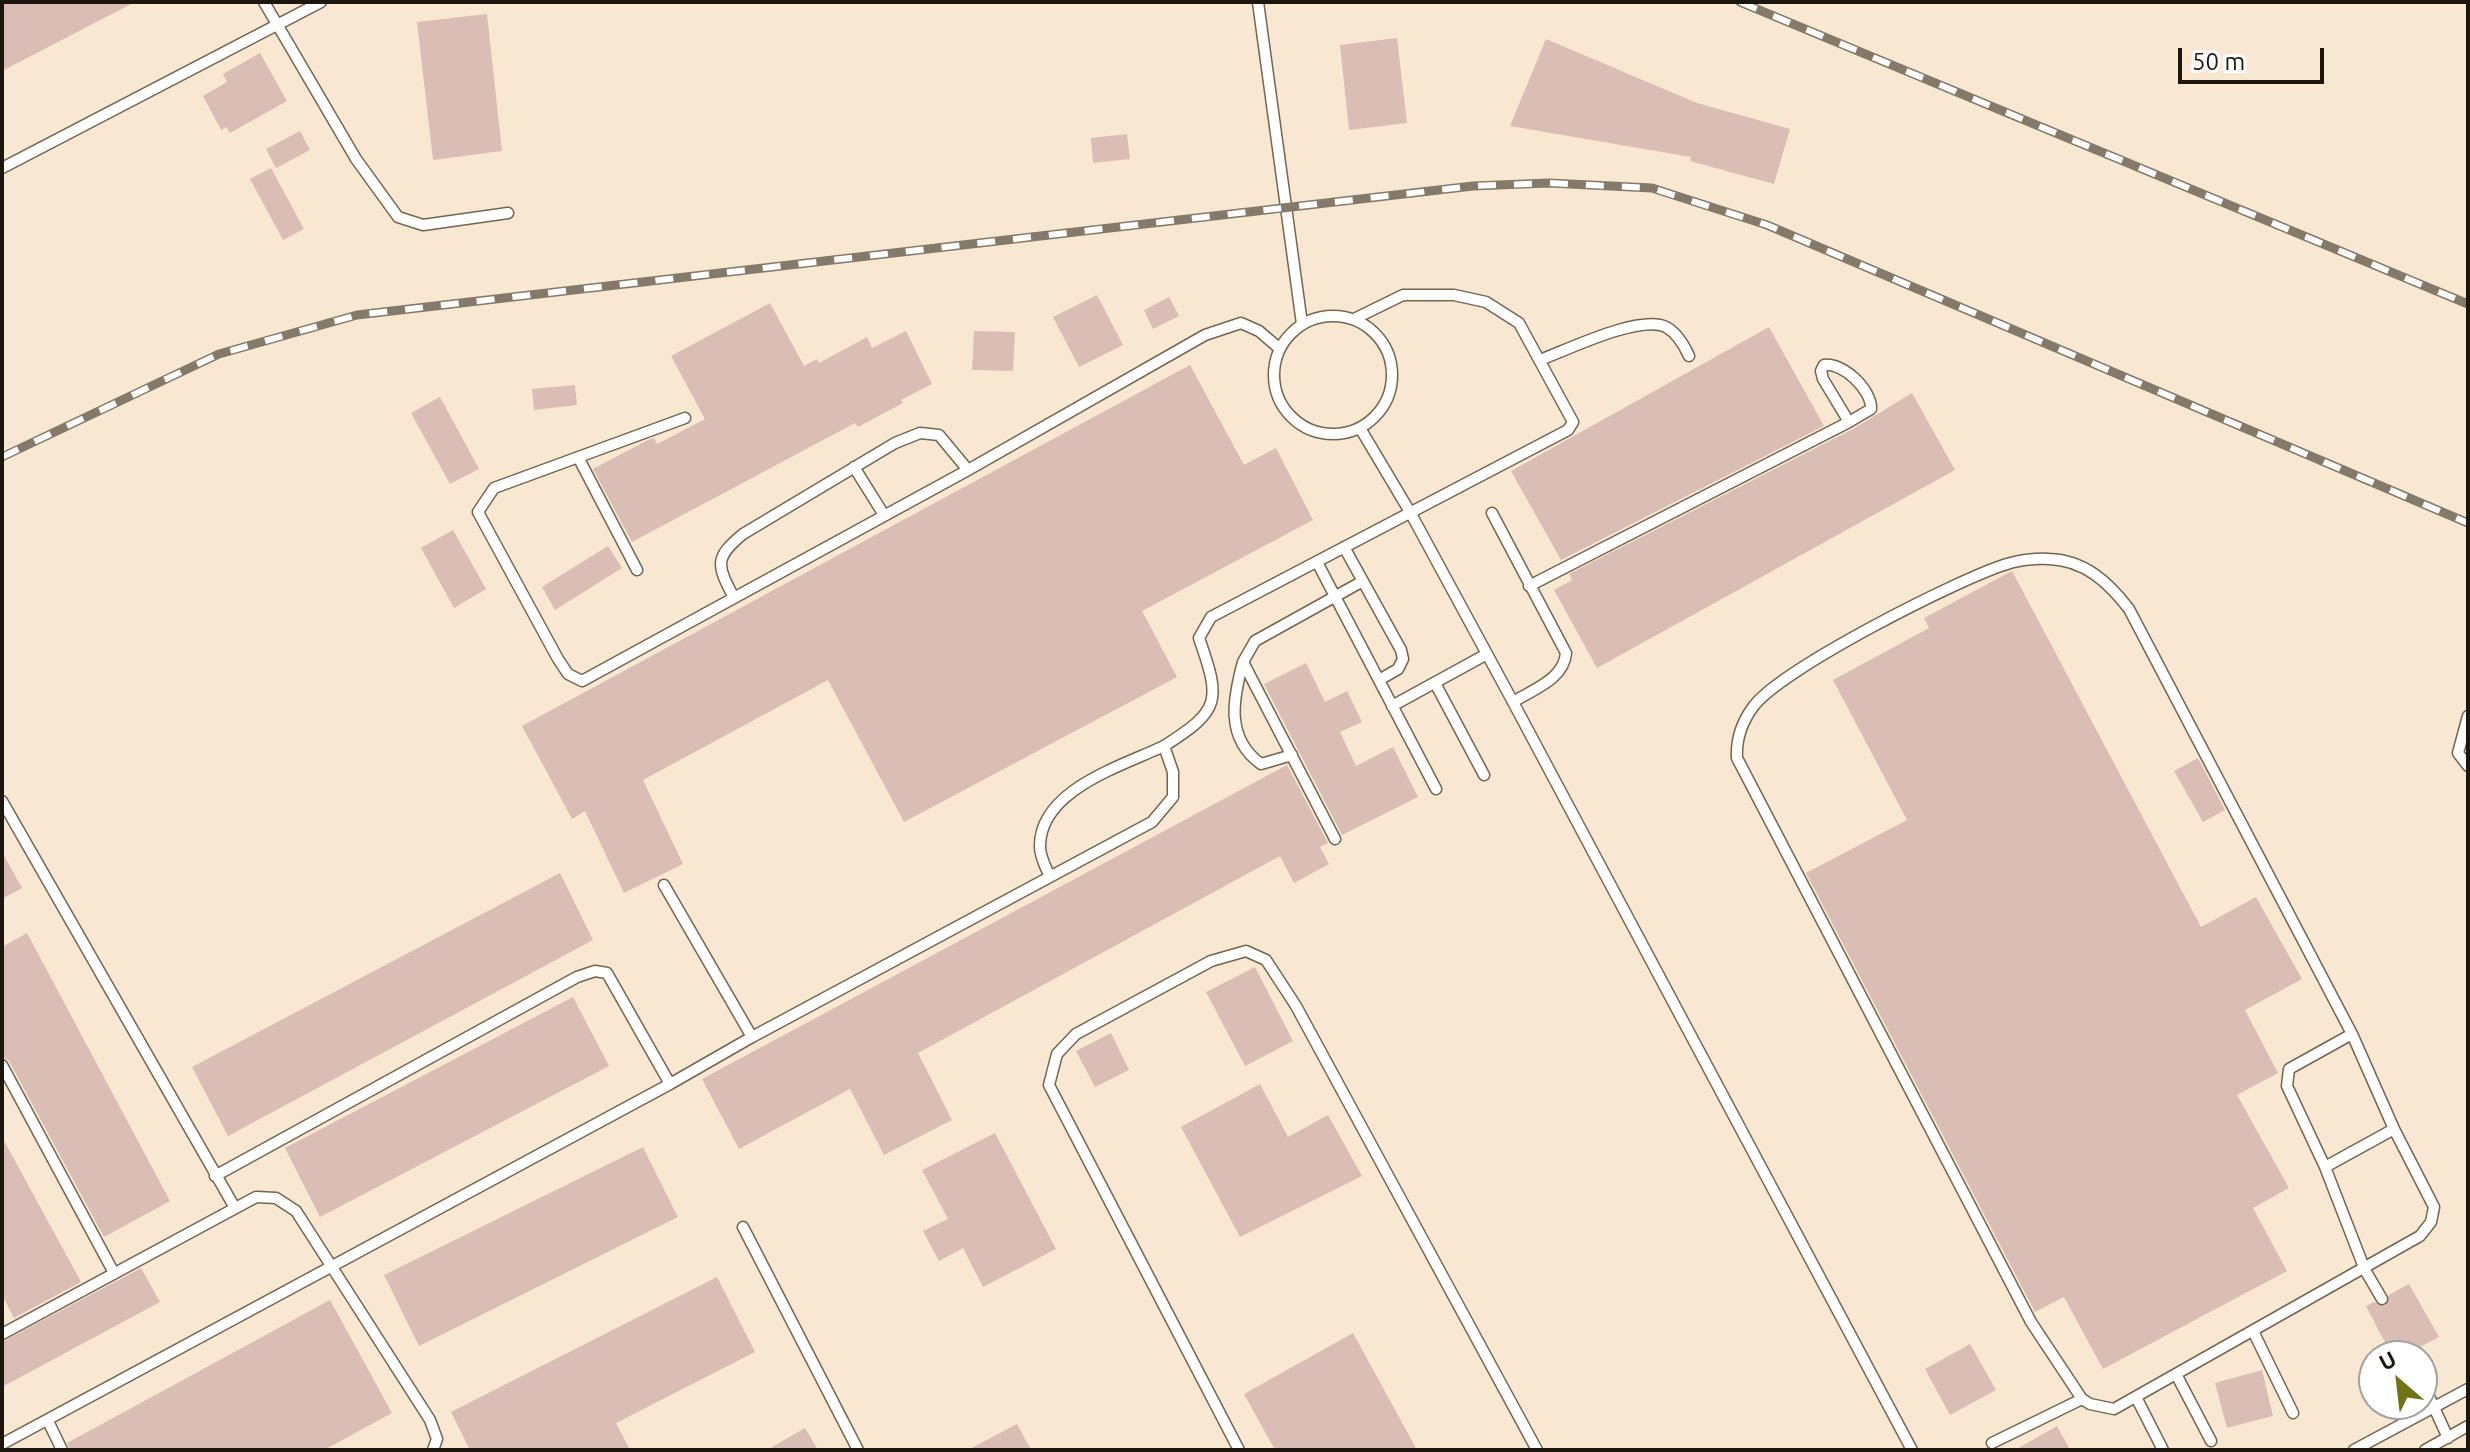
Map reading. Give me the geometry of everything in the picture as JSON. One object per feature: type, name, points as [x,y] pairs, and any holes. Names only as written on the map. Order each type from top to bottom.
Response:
[{"type":"lane","points":[[264,2],[356,159],[398,217],[423,225],[508,213]]},
{"type":"lane","points":[[2,168],[321,2]]},
{"type":"lane","points":[[1258,2],[1302,324]]},
{"type":"lane","points":[[1050,877],[1039,851],[1041,834],[1053,808],[1068,795],[1164,746],[1191,729],[1209,711],[1214,693],[1199,638],[1203,626],[1211,617],[1568,430],[1573,422],[1571,413],[1519,323],[1486,302],[1465,297],[1403,295],[1354,319]]},
{"type":"lane","points":[[1322,317],[1354,319],[1371,328],[1384,343],[1392,371],[1387,400],[1376,417],[1360,428],[1323,434],[1291,417],[1280,402],[1274,385],[1274,366],[1280,349],[1302,324],[1322,317]]},
{"type":"lane","points":[[685,418],[494,488],[478,512],[484,528],[568,674],[582,681],[968,470],[1205,335],[1241,323],[1259,331],[1280,349]]},
{"type":"lane","points":[[1540,360],[1610,333],[1651,324],[1667,328],[1682,341],[1689,356]]},
{"type":"lane","points":[[1529,586],[1849,422],[1871,409],[1872,403],[1842,367],[1824,365],[1821,371],[1823,379],[1849,422]]},
{"type":"lane","points":[[1360,428],[1410,512],[1513,702],[1912,1450]]},
{"type":"lane","points":[[733,596],[719,568],[724,549],[743,534],[854,467],[920,433],[939,435],[968,470]]},
{"type":"lane","points":[[578,457],[637,570]]},
{"type":"lane","points":[[854,467],[884,515]]},
{"type":"lane","points":[[1492,513],[1566,653],[1565,666],[1551,679],[1513,702]]},
{"type":"lane","points":[[1344,547],[1403,659],[1398,669],[1379,680]]},
{"type":"lane","points":[[2051,559],[2087,569],[2110,584],[2129,609],[2352,1034],[2394,1129],[2434,1207],[2431,1222],[2420,1236],[2365,1270],[2114,1409],[2090,1404],[2082,1399],[2031,1322],[1737,758],[1736,740],[1753,706],[1785,677],[1958,583],[2010,563],[2051,559]]},
{"type":"lane","points":[[1317,562],[1436,789]]},
{"type":"lane","points":[[1292,755],[1261,764],[1243,745],[1236,731],[1233,700],[1243,662],[1255,641],[1363,581]]},
{"type":"lane","points":[[1392,706],[1487,654]]},
{"type":"lane","points":[[1243,662],[1335,839]]},
{"type":"lane","points":[[1435,683],[1484,775]]},
{"type":"lane","points":[[2468,716],[2458,753],[2468,766]]},
{"type":"lane","points":[[2,1444],[1152,822],[1167,808],[1173,797],[1173,772],[1164,746]]},
{"type":"lane","points":[[2,801],[235,1208]]},
{"type":"lane","points":[[664,885],[752,1037]]},
{"type":"lane","points":[[1239,1450],[1049,1085],[1057,1054],[1076,1034],[1211,961],[1246,951],[1266,960],[1296,1006],[1537,1450]]},
{"type":"lane","points":[[215,1176],[577,977],[595,971],[607,973],[670,1084]]},
{"type":"lane","points":[[2352,1034],[2289,1069],[2287,1086],[2325,1167],[2365,1270],[2382,1299]]},
{"type":"lane","points":[[2,1065],[114,1273]]},
{"type":"lane","points":[[2325,1167],[2394,1129]]},
{"type":"lane","points":[[2,1334],[256,1197],[276,1198],[296,1211],[430,1420],[437,1439],[433,1450]]},
{"type":"lane","points":[[743,1227],[858,1450]]},
{"type":"lane","points":[[2253,1331],[2293,1413]]},
{"type":"lane","points":[[2176,1374],[2211,1441]]},
{"type":"lane","points":[[2438,1406],[2468,1389]]},
{"type":"lane","points":[[2136,1397],[2163,1450]]},
{"type":"lane","points":[[1992,1443],[2082,1399]]},
{"type":"lane","points":[[2438,1417],[2448,1438]]},
{"type":"lane","points":[[2354,1450],[2411,1420]]},
{"type":"lane","points":[[48,1421],[62,1450]]},
{"type":"lane","points":[[2425,1450],[2468,1426]]},
{"type":"building","points":[[2,2],[135,2],[2,71]]},
{"type":"building","points":[[487,14],[502,151],[433,160],[417,22]]},
{"type":"building","points":[[1397,38],[1407,123],[1349,130],[1340,45]]},
{"type":"building","points":[[1546,39],[1697,103],[1790,129],[1774,184],[1690,161],[1691,157],[1510,126]]},
{"type":"building","points":[[260,53],[287,101],[230,133],[226,127],[221,130],[203,96],[227,82],[223,74]]},
{"type":"building","points":[[300,131],[310,150],[276,168],[266,149]]},
{"type":"building","points":[[1127,134],[1130,159],[1093,163],[1091,138]]},
{"type":"building","points":[[271,168],[304,229],[283,240],[250,179]]},
{"type":"building","points":[[1097,295],[1123,345],[1079,367],[1053,317]]},
{"type":"building","points":[[1169,297],[1179,316],[1153,329],[1144,310]]},
{"type":"building","points":[[770,303],[804,366],[817,359],[819,363],[867,337],[872,348],[906,331],[932,384],[858,427],[855,423],[632,542],[593,469],[648,440],[654,438],[657,444],[705,419],[671,356]]},
{"type":"building","points":[[1769,327],[1824,426],[1561,560],[1511,471]]},
{"type":"building","points":[[974,331],[1015,332],[1013,371],[972,370]]},
{"type":"building","points":[[1190,365],[1244,465],[1276,448],[1313,520],[1142,611],[1177,677],[904,822],[828,680],[643,780],[683,864],[624,893],[585,811],[572,819],[522,726]]},
{"type":"building","points":[[575,385],[577,405],[534,410],[532,389]]},
{"type":"building","points":[[1912,393],[1955,470],[1597,668],[1554,590],[1572,580],[1569,574],[1853,429]]},
{"type":"building","points":[[440,397],[479,469],[450,484],[411,413]]},
{"type":"building","points":[[453,530],[486,589],[454,608],[421,548]]},
{"type":"building","points":[[608,546],[622,568],[555,610],[542,587]]},
{"type":"building","points":[[2012,571],[2201,927],[2256,897],[2302,979],[2245,1010],[2278,1073],[2237,1095],[2289,1188],[2253,1208],[2287,1271],[2103,1369],[2064,1297],[2035,1312],[1806,873],[1907,820],[1833,680],[1929,628],[1924,618]]},
{"type":"building","points":[[1306,663],[1325,702],[1347,691],[1362,722],[1340,732],[1356,766],[1393,747],[1418,797],[1342,835],[1264,684]]},
{"type":"building","points":[[2198,758],[2225,810],[2203,822],[2174,771]]},
{"type":"building","points":[[1287,765],[1328,843],[1320,847],[1329,864],[1294,883],[1280,856],[918,1053],[952,1120],[884,1155],[850,1089],[739,1149],[702,1079]]},
{"type":"building","points":[[2,852],[22,888],[2,899]]},
{"type":"building","points":[[560,873],[593,940],[228,1136],[192,1067]]},
{"type":"building","points":[[27,933],[170,1201],[104,1237],[9,1061],[2,1056],[2,947]]},
{"type":"building","points":[[1255,967],[1293,1041],[1245,1066],[1206,992]]},
{"type":"building","points":[[573,997],[609,1066],[320,1217],[285,1148]]},
{"type":"building","points":[[1111,1033],[1129,1070],[1095,1087],[1076,1051]]},
{"type":"building","points":[[1260,1084],[1288,1137],[1328,1115],[1362,1176],[1240,1237],[1181,1127]]},
{"type":"building","points":[[995,1133],[1056,1249],[983,1287],[963,1248],[939,1261],[923,1231],[948,1219],[922,1170]]},
{"type":"building","points":[[2,1137],[81,1282],[14,1318],[2,1295]]},
{"type":"building","points":[[643,1147],[678,1217],[419,1346],[384,1275]]},
{"type":"building","points":[[141,1268],[160,1302],[2,1387],[2,1342]]},
{"type":"building","points":[[717,1277],[755,1352],[616,1423],[630,1450],[470,1450],[451,1412]]},
{"type":"building","points":[[2409,1284],[2439,1337],[2433,1340],[2384,1340],[2366,1306],[2374,1302],[2385,1306],[2389,1295]]},
{"type":"building","points":[[330,1300],[392,1413],[324,1450],[70,1450],[67,1443]]},
{"type":"building","points":[[1353,1333],[1417,1450],[1275,1450],[1244,1394]]},
{"type":"building","points":[[1970,1344],[1996,1390],[1950,1415],[1925,1369]]},
{"type":"building","points":[[2262,1370],[2273,1416],[2227,1428],[2215,1383]]},
{"type":"building","points":[[1017,1424],[1031,1450],[968,1450]]},
{"type":"building","points":[[2057,1426],[2070,1450],[2015,1450]]},
{"type":"building","points":[[805,1428],[818,1450],[767,1450]]},
{"type":"railway","points":[[1740,2],[2468,304]]},
{"type":"railway","points":[[2,457],[219,354],[357,315],[1473,186],[1549,183],[1652,188],[1767,225],[2468,523]]}]
